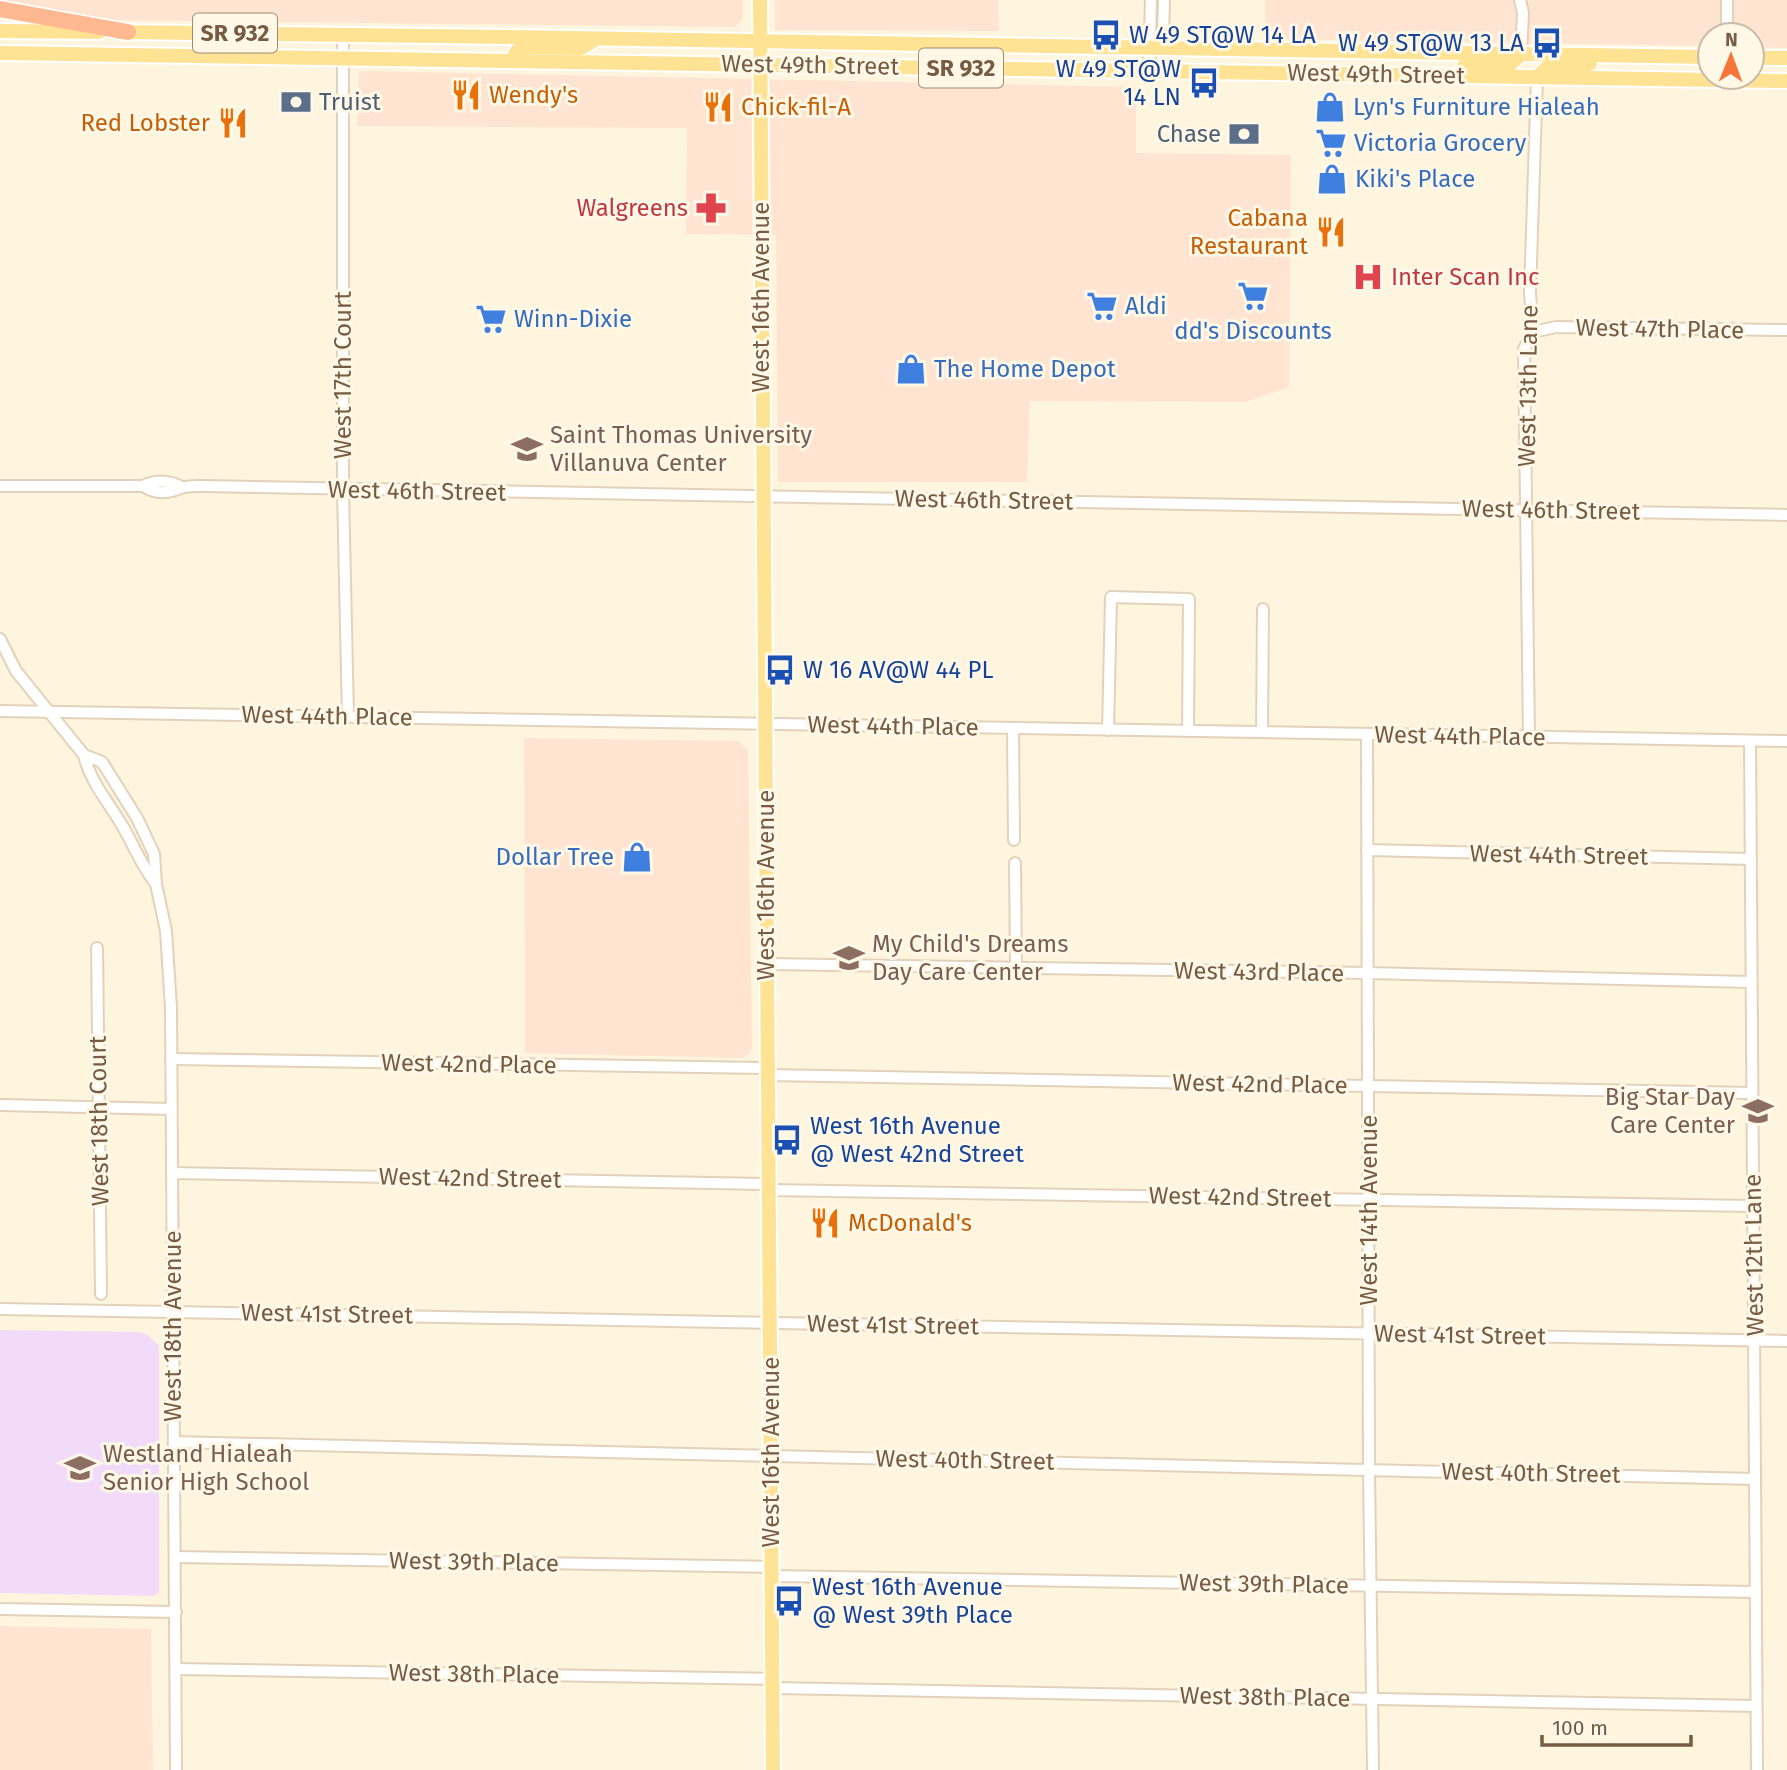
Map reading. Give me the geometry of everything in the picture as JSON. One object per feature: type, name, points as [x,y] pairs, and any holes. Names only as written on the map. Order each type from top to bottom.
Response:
[{"type":"highway","points":[[0,9],[128,32]]},
{"type":"main road","name":"West 16th Avenue","points":[[760,0],[773,1770]]},
{"type":"main road","name":"West 49th Street","points":[[0,31],[342,34],[1696,57]]},
{"type":"main road","points":[[512,60],[517,51],[526,47],[581,48],[597,38]]},
{"type":"main road","name":"West 49th Street","points":[[0,53],[1696,79]]},
{"type":"main road","points":[[1418,75],[1457,66],[1508,66],[1521,54]]},
{"type":"main road","points":[[1537,77],[1550,65],[1590,64],[1629,56]]},
{"type":"main road","points":[[1766,58],[1787,58]]},
{"type":"main road","name":"West 49th Street","points":[[1766,80],[1787,81]]},
{"type":"street","points":[[1151,0],[1157,48]]},
{"type":"street","points":[[1156,71],[1164,0]]},
{"type":"street","points":[[1520,0],[1521,54]]},
{"type":"street","points":[[1727,0],[1727,21]]},
{"type":"street","name":"West 17th Court","points":[[342,34],[343,490],[348,716]]},
{"type":"street","name":"West 13th Lane","points":[[1529,737],[1524,349],[1533,332],[1530,293],[1537,77]]},
{"type":"street","name":"West 47th Place","points":[[1533,332],[1556,327],[1787,330]]},
{"type":"street","name":"West 46th Street","points":[[0,486],[143,486],[152,482],[174,482],[182,487],[1787,515]]},
{"type":"street","points":[[1108,730],[1111,597],[1189,599],[1188,731]]},
{"type":"street","points":[[1262,732],[1263,609]]},
{"type":"street","points":[[0,639],[16,671],[48,711]]},
{"type":"street","name":"West 44th Place","points":[[0,711],[1787,741]]},
{"type":"street","name":"West 18th Avenue","points":[[48,711],[84,755],[88,772],[125,830],[141,866],[156,884]]},
{"type":"street","points":[[1013,728],[1014,840]]},
{"type":"street","name":"West 14th Avenue","points":[[1367,734],[1369,1470],[1373,1770]]},
{"type":"street","name":"West 12th Lane","points":[[1750,741],[1757,1770]]},
{"type":"street","name":"West 18th Avenue","points":[[84,755],[102,762],[137,818],[153,854],[166,932],[171,1059],[176,1770]]},
{"type":"street","name":"West 44th Street","points":[[1367,850],[1751,859]]},
{"type":"street","points":[[1015,863],[1017,969]]},
{"type":"street","name":"West 18th Court","points":[[97,948],[101,1294]]},
{"type":"street","name":"West 43rd Place","points":[[767,964],[1751,982]]},
{"type":"street","name":"West 42nd Place","points":[[171,1059],[1752,1093]]},
{"type":"street","points":[[0,1105],[171,1109]]},
{"type":"street","name":"West 42nd Street","points":[[172,1173],[1753,1206]]},
{"type":"street","name":"West 41st Street","points":[[0,1309],[1787,1341]]},
{"type":"street","name":"West 40th Street","points":[[174,1442],[1755,1479]]},
{"type":"street","name":"West 39th Place","points":[[175,1557],[1370,1586],[1756,1592]]},
{"type":"street","points":[[0,1609],[176,1612]]},
{"type":"street","name":"West 38th Place","points":[[176,1669],[1756,1706]]},
{"type":"shaded area","points":[[0,0],[743,0],[743,19],[735,27],[0,19]]},
{"type":"shaded area","points":[[775,0],[998,0],[999,31],[775,30]]},
{"type":"shaded area","points":[[1265,0],[1787,0],[1787,48],[1766,47],[1766,21],[1696,21],[1696,46],[1265,39]]},
{"type":"shaded area","points":[[359,71],[1136,87],[1136,153],[1291,155],[1289,387],[1245,402],[1030,401],[1027,482],[778,482],[776,235],[686,234],[687,128],[357,126]]},
{"type":"shaded area","points":[[524,738],[738,741],[748,749],[752,1048],[749,1054],[742,1058],[525,1053]]},
{"type":"shaded area","name":"Westland Hialeah Senior High School","points":[[0,1330],[140,1332],[149,1336],[159,1346],[159,1593],[153,1596],[0,1593]]},
{"type":"shaded area","points":[[0,1626],[151,1629],[153,1770],[0,1770]]},
{"type":"place","name":"W 49 ST@W 14 LA","points":[[1106,35]]},
{"type":"place","name":"W 49 ST@W 13 LA","points":[[1547,43]]},
{"type":"place","name":"W 49 ST@W 14 LN","points":[[1204,83]]},
{"type":"place","name":"Wendy's","points":[[466,95]]},
{"type":"place","name":"Truist","points":[[296,102]]},
{"type":"place","name":"Chick-fil-A","points":[[718,107]]},
{"type":"place","name":"Lyn's Furniture Hialeah","points":[[1330,107]]},
{"type":"place","name":"Red Lobster","points":[[233,123]]},
{"type":"place","name":"Chase","points":[[1244,134]]},
{"type":"place","name":"Victoria Grocery","points":[[1331,143]]},
{"type":"place","name":"Kiki's Place","points":[[1332,179]]},
{"type":"place","name":"Walgreens","points":[[711,208]]},
{"type":"place","name":"Cabana Restaurant","points":[[1331,232]]},
{"type":"place","name":"Inter Scan Inc","points":[[1368,277]]},
{"type":"place","name":"dd's Discounts","points":[[1253,296]]},
{"type":"place","name":"Aldi","points":[[1102,306]]},
{"type":"place","name":"Winn-Dixie","points":[[491,319]]},
{"type":"place","name":"The Home Depot","points":[[911,369]]},
{"type":"place","name":"Saint Thomas University Villanuva Center","points":[[527,449]]},
{"type":"place","name":"W 16 AV@W 44 PL","points":[[780,670]]},
{"type":"place","name":"Dollar Tree","points":[[637,857]]},
{"type":"place","name":"My Child's Dreams Day Care Center","points":[[849,958]]},
{"type":"place","name":"Big Star Day Care Center","points":[[1758,1111]]},
{"type":"place","name":"West 16th Avenue @ West 42nd Street","points":[[787,1140]]},
{"type":"place","name":"McDonald's","points":[[825,1223]]},
{"type":"place","name":"Westland Hialeah Senior High School","points":[[80,1468]]},
{"type":"place","name":"West 16th Avenue @ West 39th Place","points":[[789,1601]]}]
